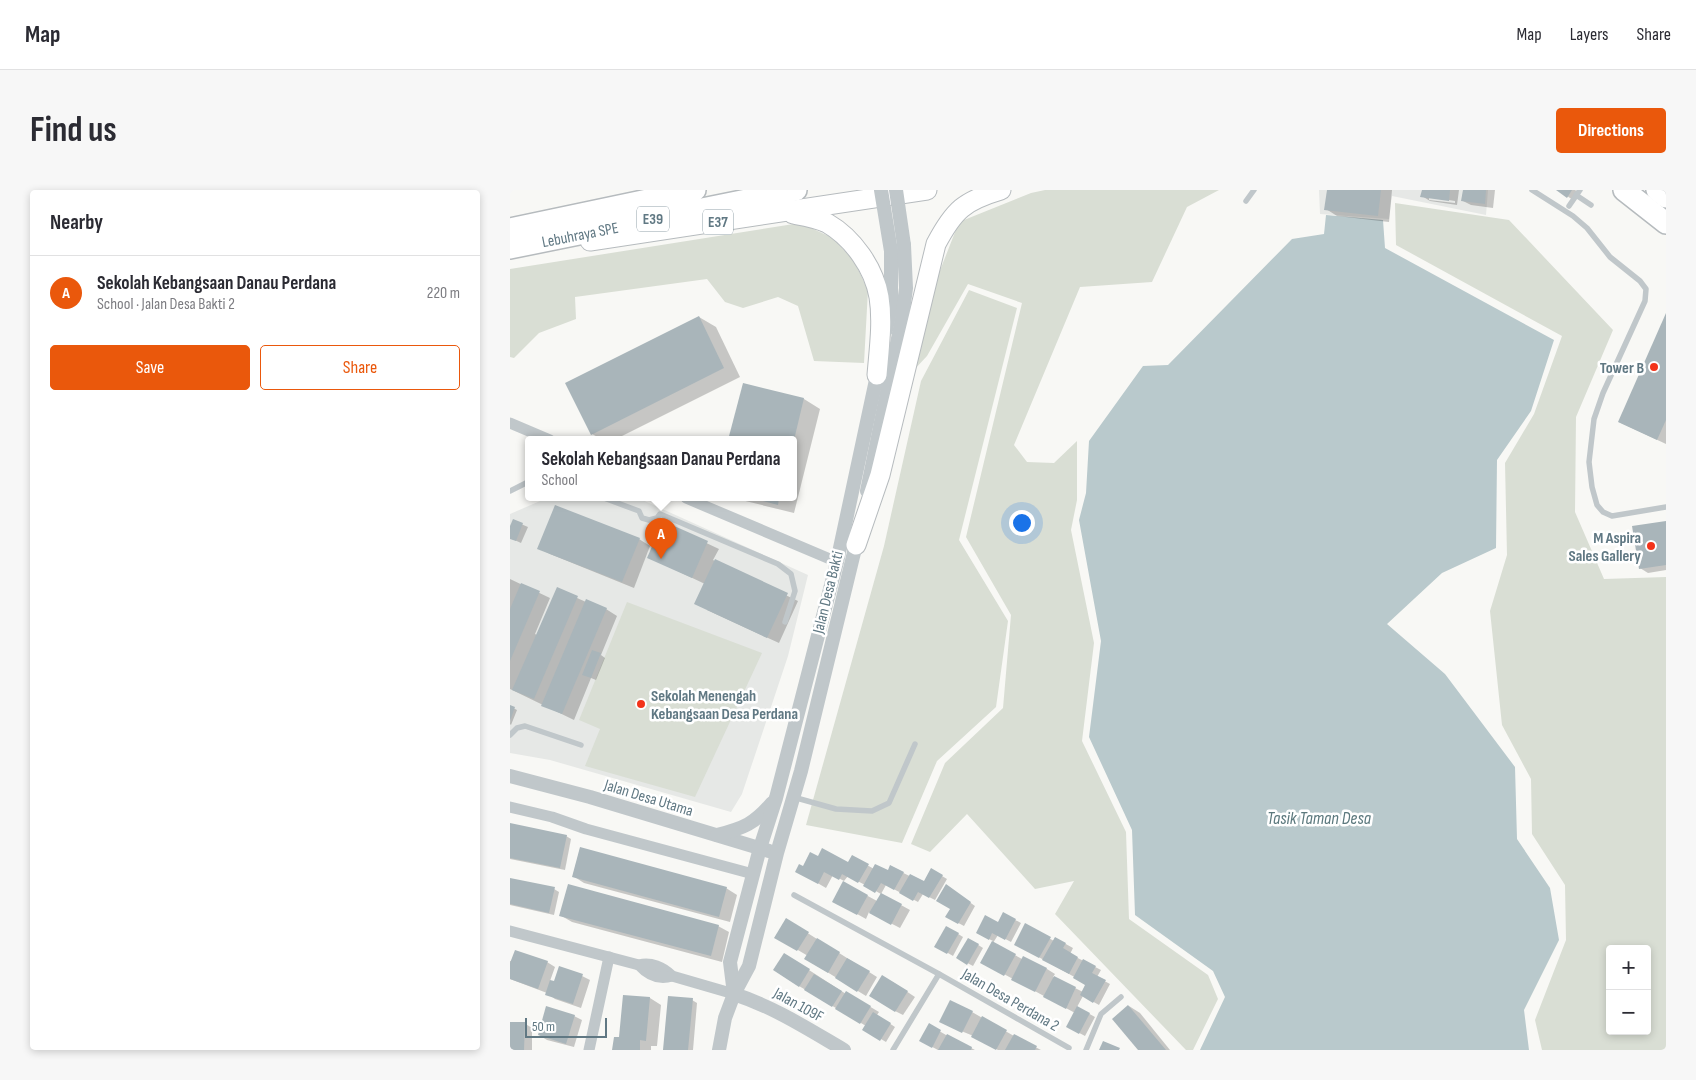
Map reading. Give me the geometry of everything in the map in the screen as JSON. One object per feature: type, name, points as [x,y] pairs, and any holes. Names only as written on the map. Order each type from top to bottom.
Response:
[{"type":"highway","points":[[510,220],[670,190]]},
{"type":"highway","name":"Lebuhraya SPE","points":[[510,229],[695,190]]},
{"type":"highway","name":"Lebuhraya SPE","points":[[510,248],[796,190]]},
{"type":"highway","name":"E37","points":[[510,254],[927,190]]},
{"type":"highway","points":[[856,545],[880,475],[936,244],[956,212],[973,200],[1001,190]]},
{"type":"highway","points":[[1624,190],[1666,223]]},
{"type":"highway","points":[[1657,190],[1666,198]]},
{"type":"highway","points":[[779,213],[810,217],[825,222],[838,231],[860,253],[875,282],[879,298],[881,319],[877,375]]},
{"type":"street","name":"Jalan Desa Bakti","points":[[734,994],[730,962],[760,848],[776,798],[837,562],[891,306],[891,252],[881,190]]},
{"type":"street","name":"Jalan Desa Bakti","points":[[719,1050],[725,1018],[734,994],[749,966],[777,853],[804,761],[856,545],[902,319],[906,288],[904,245],[896,190]]},
{"type":"street","points":[[510,423],[541,436]]},
{"type":"street","points":[[693,501],[837,562]]},
{"type":"street","name":"Jalan Desa Utama","points":[[510,776],[590,797],[777,853]]},
{"type":"street","points":[[717,835],[742,828],[760,818],[776,798]]},
{"type":"street","points":[[510,807],[552,817],[586,829],[753,874]]},
{"type":"street","points":[[510,931],[638,965],[647,963],[666,970],[672,976],[734,994]]},
{"type":"street","points":[[589,1050],[609,957]]},
{"type":"street","name":"Jalan 109F","points":[[734,994],[757,1002],[789,1018],[844,1050]]},
{"type":"lane","points":[[1246,201],[1254,190]]},
{"type":"lane","points":[[1532,190],[1573,216],[1587,228],[1610,258],[1640,281],[1646,289],[1645,301],[1603,393],[1594,419],[1589,462],[1592,487],[1597,505],[1603,512],[1612,516],[1666,507]]},
{"type":"lane","points":[[1569,206],[1578,193],[1591,205]]},
{"type":"lane","points":[[510,491],[525,484]]},
{"type":"lane","points":[[612,501],[639,511],[642,518],[649,520],[658,518],[660,514],[778,564],[791,574],[795,591],[784,622]]},
{"type":"lane","points":[[510,735],[517,728],[524,726],[581,745]]},
{"type":"lane","points":[[794,797],[836,809],[872,811],[889,803],[915,744]]},
{"type":"lane","name":"Jalan Desa Perdana 2","points":[[794,895],[1069,1048]]},
{"type":"lane","points":[[893,1050],[939,974]]},
{"type":"lane","points":[[1086,1050],[1101,1014],[1121,997]]},
{"type":"shaded area","points":[[1045,190],[1219,190],[1187,207],[1152,282],[1080,287],[1014,445],[1027,462],[1054,463],[1077,441],[1077,500],[1071,530],[1094,643],[1082,741],[1126,832],[1129,919],[1208,975],[1218,999],[1193,1050],[1186,1050],[1055,914],[1074,881],[1035,889],[967,814],[930,852],[911,844],[945,763],[1003,708],[1011,615],[966,537],[1022,303],[968,284],[927,356],[913,371],[939,273],[959,222],[1031,193]]},
{"type":"shaded area","points":[[1319,190],[1488,190],[1486,215],[1392,196],[1389,219],[1320,214]]},
{"type":"shaded area","points":[[1395,203],[1509,220],[1613,330],[1576,417],[1575,512],[1604,579],[1666,577],[1666,1050],[1542,1050],[1535,1020],[1566,940],[1565,885],[1532,834],[1531,779],[1502,725],[1490,611],[1507,555],[1505,463],[1534,414],[1562,336],[1396,245]]},
{"type":"shaded area","points":[[800,223],[833,238],[854,261],[868,290],[864,363],[814,361],[798,306],[778,297],[743,308],[725,302],[707,279],[575,297],[576,319],[539,333],[514,358],[510,357],[510,269]]},
{"type":"shaded area","points":[[969,290],[1017,308],[959,540],[1008,621],[996,707],[937,761],[902,843],[806,825],[884,546],[921,381]]},
{"type":"shaded area","name":"Sekolah Menengah Kebangsaan Desa Perdana","points":[[540,501],[645,501],[808,575],[788,656],[742,794],[731,812],[550,760],[510,753],[510,514]]},
{"type":"shaded area","points":[[627,602],[762,653],[695,797],[585,766],[600,729],[579,720]]},
{"type":"water","name":"Tasik Taman Desa","points":[[1326,215],[1383,220],[1385,248],[1554,340],[1531,411],[1497,460],[1496,548],[1442,573],[1387,624],[1445,674],[1515,767],[1517,839],[1550,888],[1559,940],[1524,1010],[1529,1050],[1200,1050],[1225,997],[1213,971],[1135,915],[1132,830],[1089,737],[1101,641],[1079,520],[1086,493],[1089,441],[1143,366],[1168,365],[1292,239],[1324,234]]},
{"type":"building","points":[[1327,190],[1381,190],[1378,216],[1324,210]]},
{"type":"building","points":[[1422,190],[1450,190],[1449,201],[1420,197]]},
{"type":"building","points":[[1463,190],[1486,190],[1485,204],[1461,201]]},
{"type":"building","points":[[1556,190],[1572,190],[1567,198]]},
{"type":"building","name":"Tower B","points":[[1666,313],[1666,420],[1657,440],[1618,422]]},
{"type":"building","points":[[699,316],[724,368],[591,435],[565,383]]},
{"type":"building","points":[[743,383],[804,398],[795,436],[729,436]]},
{"type":"building","points":[[763,501],[779,501],[778,505]]},
{"type":"building","points":[[555,505],[640,538],[622,582],[537,549]]},
{"type":"building","points":[[513,519],[523,523],[516,541],[510,539],[510,526]]},
{"type":"building","points":[[663,521],[708,541],[692,578],[647,558]]},
{"type":"building","name":"M Aspira Sales Gallery","points":[[1666,521],[1666,565],[1639,569],[1632,526]]},
{"type":"building","points":[[715,559],[788,593],[767,638],[694,604]]},
{"type":"building","points":[[521,583],[540,591],[510,661],[510,609]]},
{"type":"building","points":[[557,587],[578,596],[534,699],[512,690]]},
{"type":"building","points":[[586,599],[607,608],[562,714],[541,706]]},
{"type":"building","points":[[592,650],[601,653],[591,678],[582,675]]},
{"type":"building","points":[[510,705],[515,707],[510,721]]},
{"type":"building","points":[[510,823],[567,835],[560,868],[510,858]]},
{"type":"building","points":[[580,847],[727,887],[719,917],[572,877]]},
{"type":"building","points":[[822,848],[848,862],[852,855],[869,864],[858,883],[842,874],[839,880],[824,872],[818,884],[795,872],[799,864],[803,866],[810,852],[818,856]]},
{"type":"building","points":[[875,864],[888,870],[890,865],[904,872],[894,890],[881,883],[875,893],[863,886]]},
{"type":"building","points":[[931,868],[943,875],[929,898],[918,892],[913,901],[899,893],[910,874],[924,881]]},
{"type":"building","points":[[510,878],[555,887],[549,913],[510,904]]},
{"type":"building","points":[[843,881],[868,895],[857,915],[832,902]]},
{"type":"building","points":[[568,884],[719,925],[711,956],[559,916]]},
{"type":"building","points":[[946,884],[971,902],[958,924],[945,917],[950,909],[936,901]]},
{"type":"building","points":[[881,893],[902,904],[891,925],[869,913]]},
{"type":"building","points":[[1003,912],[1016,919],[1005,940],[992,933],[989,940],[976,933],[985,915],[998,922]]},
{"type":"building","points":[[786,918],[809,932],[797,951],[774,938]]},
{"type":"building","points":[[1025,923],[1051,937],[1039,958],[1014,945]]},
{"type":"building","points":[[946,926],[959,933],[947,954],[934,947]]},
{"type":"building","points":[[1055,937],[1066,943],[1063,948],[1078,957],[1069,974],[1042,960]]},
{"type":"building","points":[[817,938],[840,952],[828,973],[804,959]]},
{"type":"building","points":[[968,938],[979,944],[967,965],[956,958]]},
{"type":"building","points":[[992,941],[1016,954],[1004,976],[980,963]]},
{"type":"building","points":[[515,950],[548,961],[538,989],[510,979],[510,963]]},
{"type":"building","points":[[784,953],[810,969],[799,987],[773,970]]},
{"type":"building","points":[[1023,956],[1047,968],[1035,992],[1011,980]]},
{"type":"building","points":[[847,958],[870,971],[857,992],[835,978]]},
{"type":"building","points":[[1083,959],[1096,966],[1092,973],[1106,980],[1093,1003],[1080,995],[1085,985],[1073,978]]},
{"type":"building","points":[[559,966],[583,974],[573,1004],[545,995],[550,980],[554,981]]},
{"type":"building","points":[[814,974],[842,991],[832,1007],[804,990]]},
{"type":"building","points":[[882,975],[908,991],[895,1012],[869,996]]},
{"type":"building","points":[[1054,976],[1076,987],[1066,1009],[1043,997]]},
{"type":"building","points":[[846,991],[871,1006],[860,1024],[835,1009]]},
{"type":"building","points":[[623,995],[650,997],[646,1041],[640,1040],[640,1050],[612,1050],[614,1037],[619,1037]]},
{"type":"building","points":[[668,996],[693,998],[688,1050],[663,1050]]},
{"type":"building","points":[[950,1000],[973,1011],[962,1033],[939,1022]]},
{"type":"building","points":[[1128,1005],[1166,1050],[1138,1050],[1112,1019]]},
{"type":"building","points":[[546,1006],[575,1015],[566,1044],[538,1035]]},
{"type":"building","points":[[1077,1006],[1090,1013],[1079,1034],[1066,1027]]},
{"type":"building","points":[[873,1012],[891,1023],[880,1041],[862,1030]]},
{"type":"building","points":[[982,1016],[1007,1030],[996,1050],[971,1037]]},
{"type":"building","points":[[510,1022],[525,1022],[524,1050],[510,1050]]},
{"type":"building","points":[[929,1023],[941,1030],[932,1048],[919,1041]]},
{"type":"building","points":[[947,1034],[972,1047],[971,1050],[938,1050]]},
{"type":"building","points":[[1014,1034],[1037,1046],[1035,1050],[1005,1050]]},
{"type":"building","points":[[1103,1041],[1120,1048],[1119,1050],[1099,1050]]},
{"type":"place","name":"Tower B","points":[[1654,367]]},
{"type":"place","name":"M Aspira Sales Gallery","points":[[1651,546]]},
{"type":"place","name":"Sekolah Kebangsaan Danau Perdana","points":[[661,559]]},
{"type":"place","name":"Sekolah Menengah Kebangsaan Desa Perdana","points":[[641,704]]}]
